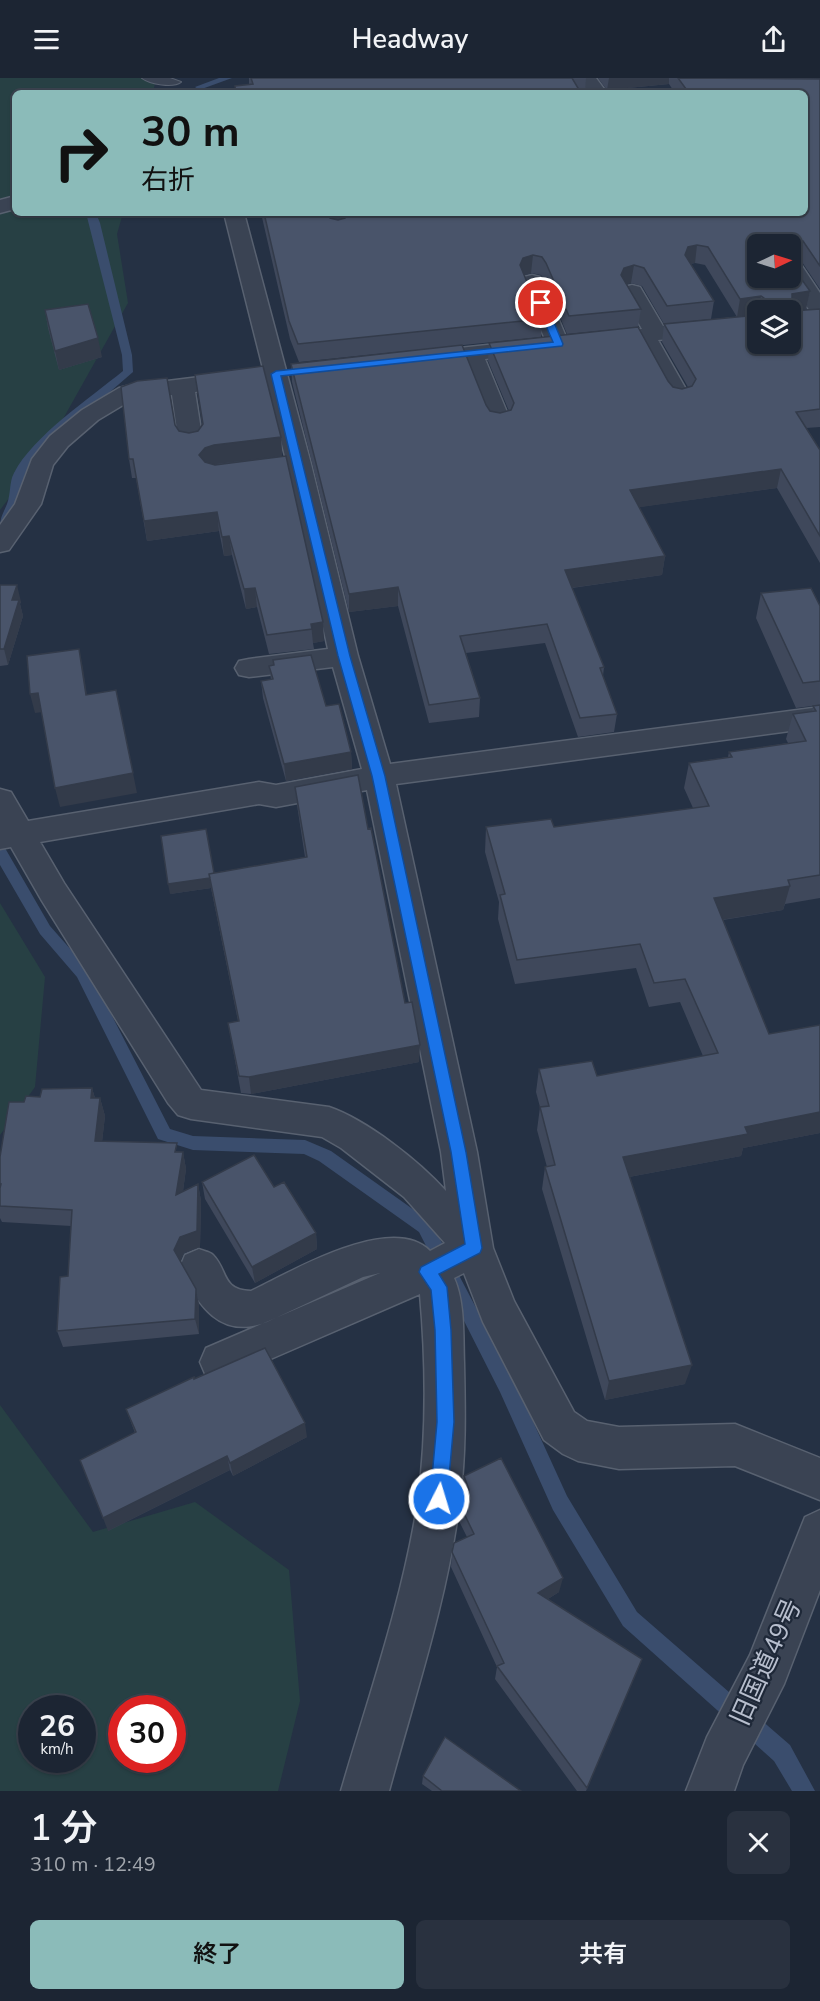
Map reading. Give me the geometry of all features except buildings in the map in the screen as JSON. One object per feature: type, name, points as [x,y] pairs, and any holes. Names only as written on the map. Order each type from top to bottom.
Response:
[{"type":"street","points":[[235,216],[287,373],[287,466],[378,776],[459,1152],[472,1249],[497,1309],[559,1426],[578,1440],[619,1448],[735,1445],[820,1479]]},
{"type":"street","points":[[532,282],[558,344]]},
{"type":"street","points":[[801,288],[814,315]]},
{"type":"street","points":[[632,292],[679,398]]},
{"type":"street","points":[[402,361],[650,335],[724,317],[747,321]]},
{"type":"street","points":[[471,354],[499,422]]},
{"type":"street","points":[[0,544],[28,504],[41,464],[69,430],[126,393],[287,373]]},
{"type":"street","points":[[182,386],[191,443]]},
{"type":"street","points":[[249,668],[344,656]]},
{"type":"street","points":[[11,835],[259,793],[276,796],[378,776],[820,717]]},
{"type":"street","points":[[0,801],[18,829],[11,835]]},
{"type":"street","points":[[11,835],[191,1104],[329,1122],[354,1137],[417,1185],[472,1249]]},
{"type":"street","points":[[220,1362],[429,1271],[472,1249]]},
{"type":"street","points":[[199,1267],[218,1299],[237,1310],[253,1309],[358,1260],[391,1254],[412,1259],[429,1271],[439,1287],[443,1330],[445,1422],[439,1499],[424,1581],[365,1791]]},
{"type":"street","name":"旧国道49号","points":[[717,1772],[768,1668],[820,1532]]},
{"type":"lane","points":[[147,78],[180,81]]},
{"type":"green space","points":[[0,78],[156,78],[154,90],[12,90],[12,216],[122,216],[117,234],[128,303],[45,451],[0,510]]},
{"type":"green space","points":[[0,903],[45,977],[35,1087],[0,1135]]},
{"type":"green space","points":[[0,1405],[93,1532],[195,1502],[289,1570],[300,1701],[278,1791],[0,1791]]},
{"type":"waterway","points":[[199,87],[228,78]]},
{"type":"waterway","points":[[0,527],[13,504],[19,474],[33,453],[63,425],[128,372],[127,355],[92,216]]},
{"type":"waterway","points":[[0,852],[45,930],[83,973],[164,1134],[193,1143],[305,1147],[325,1156],[425,1227],[507,1386],[560,1503],[630,1619],[782,1753],[804,1791]]},
{"type":"route","points":[[439,1499],[445,1422],[443,1330],[439,1287],[427,1272],[474,1248],[459,1152],[378,776],[344,656],[276,374],[558,344],[541,303]]}]
